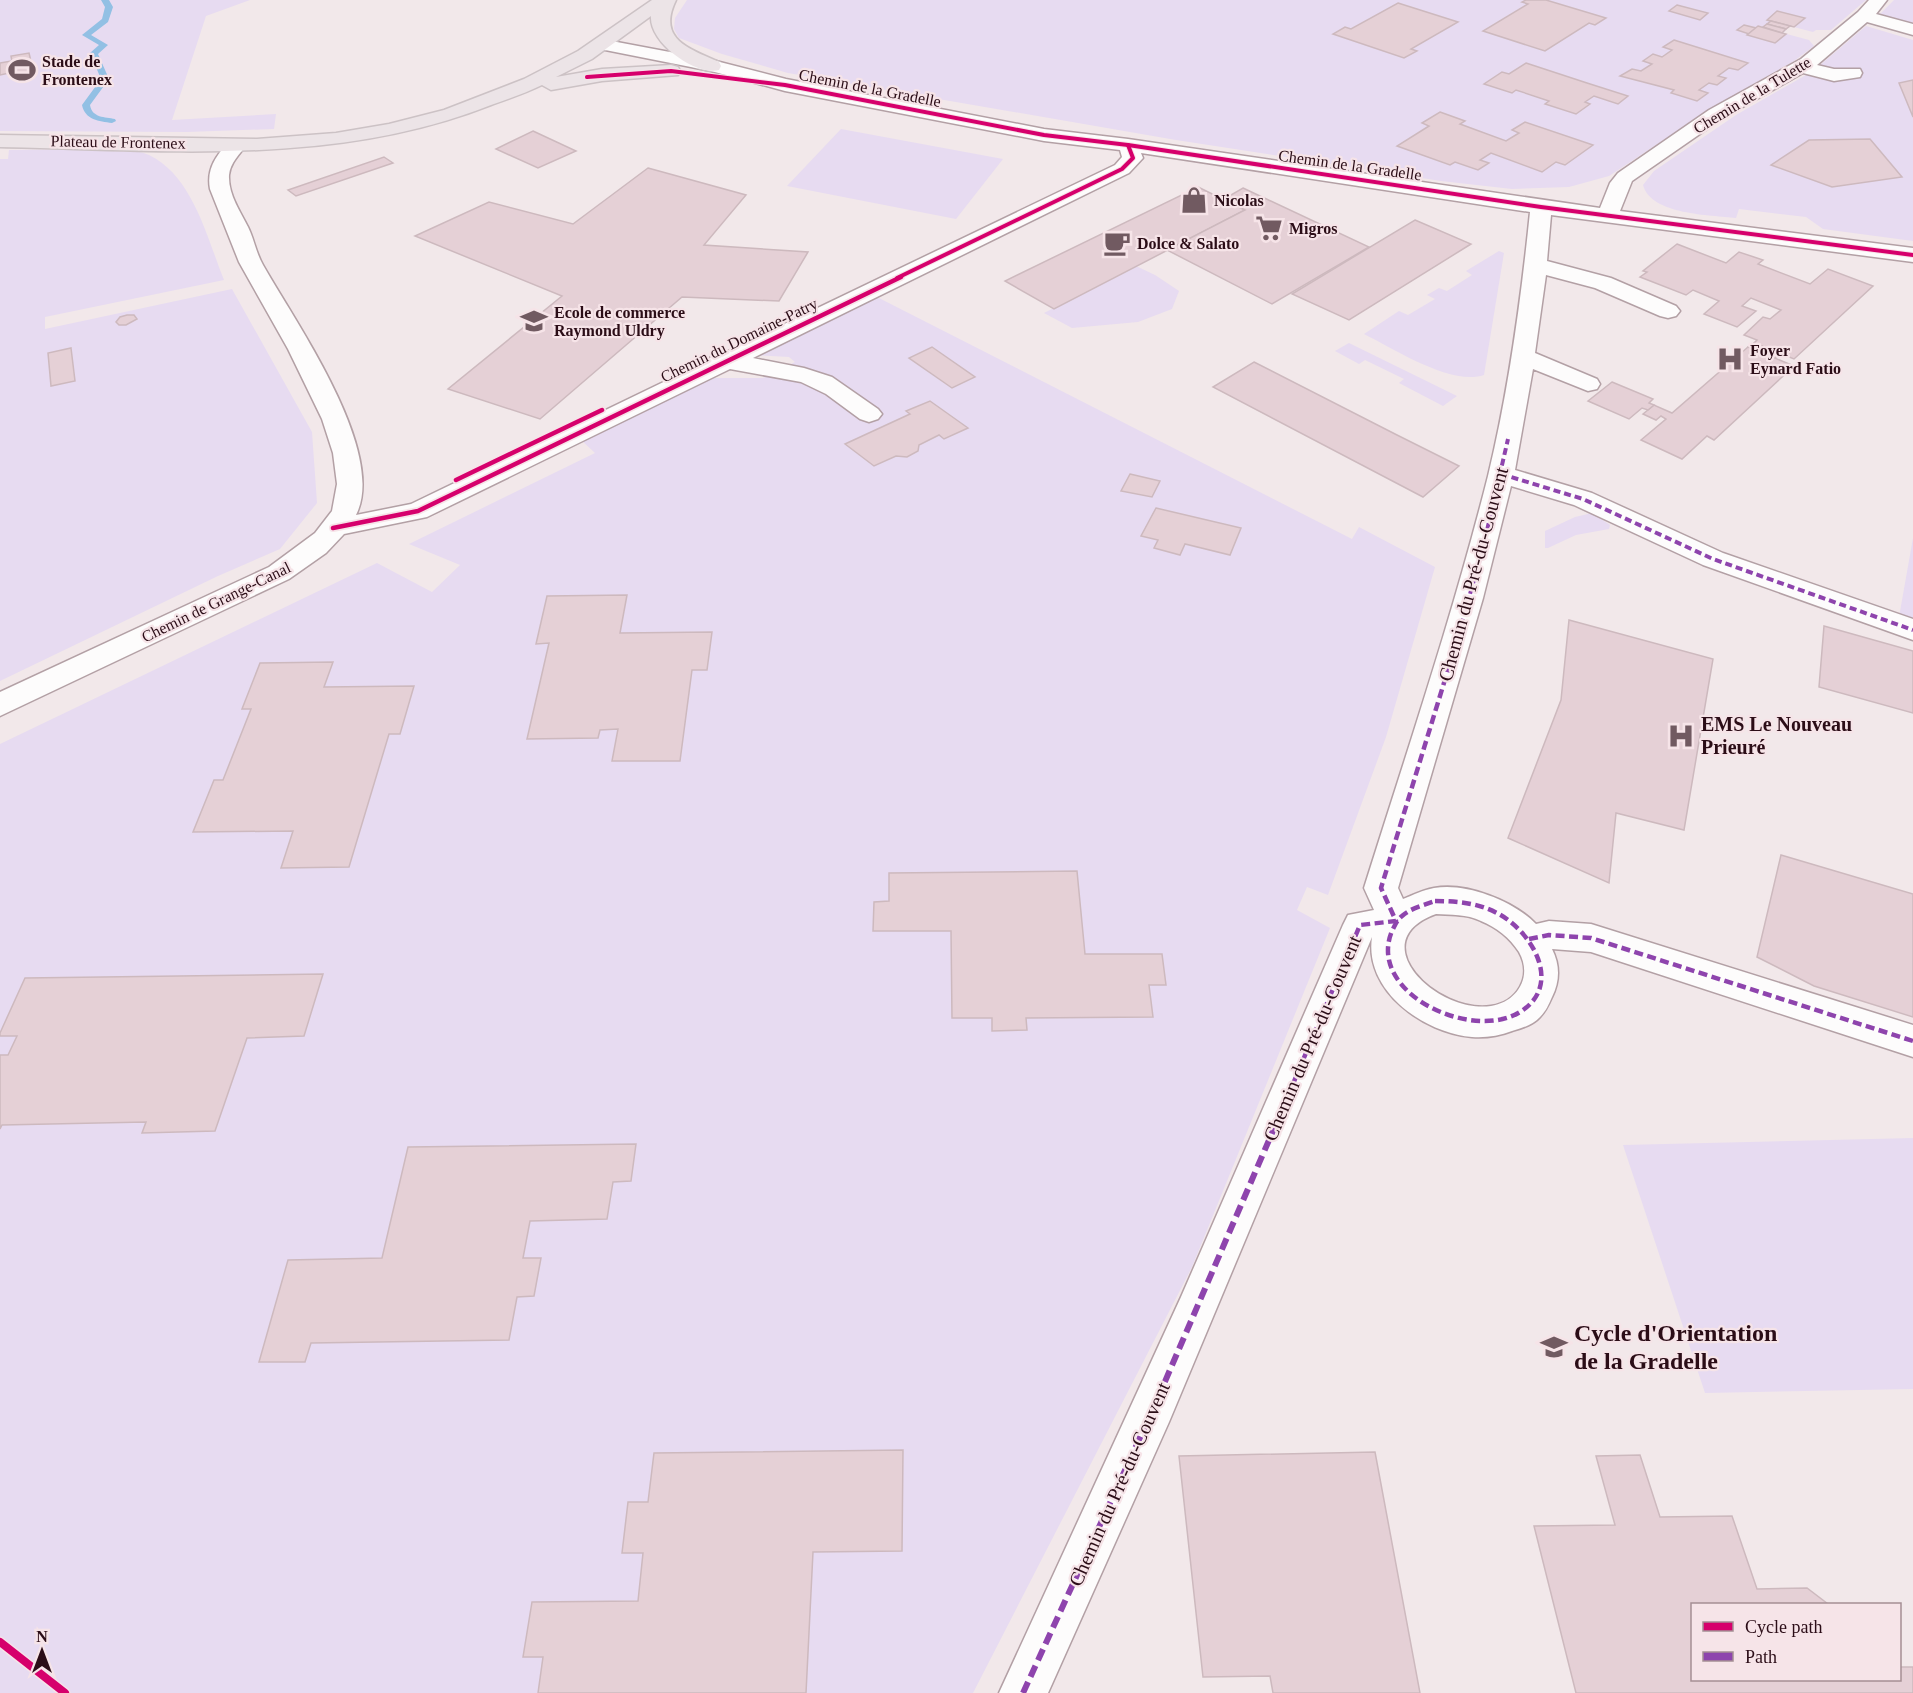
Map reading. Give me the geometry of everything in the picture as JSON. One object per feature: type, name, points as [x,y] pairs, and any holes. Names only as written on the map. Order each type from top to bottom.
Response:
[{"type":"main road","points":[[480,103],[531,83],[585,55],[665,0]]},
{"type":"main road","points":[[665,0],[659,16],[660,31],[664,37],[676,47],[712,66]]},
{"type":"main road","points":[[480,103],[586,77],[671,71]]},
{"type":"main road","name":"Plateau de Frontenex","points":[[0,141],[292,143],[363,135],[423,122],[480,103]]},
{"type":"street","name":"Chemin de la Tulette","points":[[1608,215],[1620,183],[1625,177],[1716,114],[1800,67],[1864,16],[1878,0]]},
{"type":"street","points":[[1887,23],[1904,22],[1913,15]]},
{"type":"street","points":[[1864,16],[1913,30]]},
{"type":"street","name":"Chemin de la Gradelle","points":[[602,44],[712,66],[785,85],[1044,135],[1128,145],[1541,207],[1913,255]]},
{"type":"street","name":"Chemin de la Gradelle","points":[[585,55],[671,71],[785,85]]},
{"type":"street","points":[[1800,67],[1834,75],[1853,72]]},
{"type":"street","points":[[237,144],[223,162],[220,183],[249,260],[324,392],[345,452],[351,487],[339,520]]},
{"type":"street","name":"Chemin du Domaine-Patry","points":[[339,520],[368,502],[396,502],[421,496],[719,359],[1122,169],[1134,158],[1128,145]]},
{"type":"street","name":"Chemin du Pré-du-Couvent","points":[[1023,1693],[1080,1573],[1211,1278],[1360,925],[1396,921],[1381,888],[1469,598],[1501,474],[1523,356],[1536,265],[1541,207]]},
{"type":"street","points":[[1536,265],[1603,283],[1668,311]]},
{"type":"street","points":[[1523,356],[1588,384]]},
{"type":"street","points":[[719,359],[779,370],[810,379],[833,388],[869,414]]},
{"type":"street","name":"Chemin du Domaine-Patry","points":[[339,520],[418,511],[719,359]]},
{"type":"street","points":[[1501,474],[1583,499],[1713,559],[1913,630]]},
{"type":"street","name":"Chemin de Grange-Canal","points":[[0,705],[279,573],[307,555],[339,520]]},
{"type":"street","points":[[1435,901],[1459,901],[1484,907],[1507,918],[1529,939],[1539,954],[1543,973],[1539,992],[1528,1007],[1511,1017],[1488,1023],[1462,1021],[1436,1012],[1414,997],[1397,978],[1389,958],[1390,938],[1396,921],[1414,908],[1435,901]]},
{"type":"street","points":[[1529,939],[1549,935],[1591,938],[1913,1041]]},
{"type":"shaded area","points":[[0,0],[250,0],[206,16],[172,120],[276,114],[274,129],[187,132],[0,131]]},
{"type":"shaded area","points":[[687,0],[1866,0],[1831,30],[1813,32],[1790,26],[1783,33],[1809,40],[1814,46],[1794,61],[1718,104],[1609,176],[1569,187],[1512,189],[1441,181],[1176,140],[788,73],[722,54],[679,38],[674,29],[675,18]]},
{"type":"shaded area","points":[[1894,0],[1913,0],[1913,23],[1880,14]]},
{"type":"shaded area","points":[[1866,26],[1913,40],[1913,241],[1823,229],[1806,217],[1739,209],[1736,218],[1683,212],[1669,208],[1648,195],[1643,185],[1654,171],[1736,115],[1813,71]]},
{"type":"shaded area","points":[[841,129],[1003,159],[956,219],[787,186]]},
{"type":"shaded area","points":[[9,150],[129,150],[149,155],[177,177],[197,210],[224,280],[45,317],[45,329],[232,289],[312,432],[317,503],[280,549],[218,576],[0,681],[0,159],[8,159]]},
{"type":"shaded area","points":[[1499,251],[1504,253],[1484,375],[1471,377],[1439,371],[1364,334],[1399,311],[1408,315],[1435,299],[1427,295],[1439,288],[1447,291],[1472,275],[1466,271]]},
{"type":"shaded area","points":[[1136,266],[1179,291],[1172,309],[1138,322],[1072,328],[1044,313]]},
{"type":"shaded area","points":[[875,296],[1352,539],[1359,527],[1435,567],[1386,737],[1328,895],[1307,887],[1297,910],[1330,928],[1192,1267],[973,1693],[0,1693],[0,744],[377,563],[432,592],[460,565],[409,544],[595,453],[580,439],[709,378],[763,378],[795,362],[789,357],[752,355]]},
{"type":"shaded area","points":[[1349,343],[1457,396],[1443,406],[1399,383],[1404,379],[1365,360],[1359,364],[1335,351]]},
{"type":"shaded area","points":[[1592,513],[1610,525],[1609,529],[1576,535],[1545,548],[1545,531],[1575,517]]},
{"type":"shaded area","points":[[1913,538],[1913,619],[1899,617]]},
{"type":"shaded area","points":[[1913,1138],[1913,1389],[1705,1393],[1623,1145]]},
{"type":"building","points":[[1546,0],[1606,18],[1595,25],[1589,23],[1545,51],[1483,31],[1528,4],[1522,2]]},
{"type":"building","points":[[1398,3],[1458,22],[1411,49],[1417,51],[1404,58],[1333,34],[1345,27],[1351,29]]},
{"type":"building","points":[[1677,5],[1708,13],[1700,20],[1669,11]]},
{"type":"building","points":[[1777,11],[1805,18],[1794,27],[1767,20]]},
{"type":"building","points":[[1771,21],[1790,26],[1786,29],[1767,24]]},
{"type":"building","points":[[1767,24],[1786,29],[1782,33],[1763,27]]},
{"type":"building","points":[[1744,25],[1756,28],[1749,34],[1737,30]]},
{"type":"building","points":[[1758,26],[1786,34],[1775,43],[1747,35]]},
{"type":"building","points":[[1674,40],[1748,63],[1738,70],[1729,68],[1718,76],[1726,78],[1717,85],[1709,83],[1699,90],[1708,93],[1697,101],[1671,93],[1674,90],[1620,76],[1632,69],[1641,71],[1652,64],[1643,61],[1653,54],[1662,57],[1672,50],[1663,47]]},
{"type":"building","points":[[29,53],[34,74],[15,78],[11,56]]},
{"type":"building","points":[[11,61],[14,72],[0,75],[0,63]]},
{"type":"building","points":[[1526,63],[1628,96],[1618,104],[1594,96],[1585,102],[1590,104],[1576,114],[1545,104],[1549,101],[1516,90],[1512,93],[1484,84],[1502,72],[1509,74]]},
{"type":"building","points":[[1913,80],[1913,117],[1899,83]]},
{"type":"building","points":[[1440,112],[1465,121],[1460,124],[1506,141],[1519,133],[1512,130],[1525,122],[1593,145],[1565,165],[1556,162],[1542,172],[1491,153],[1480,160],[1489,163],[1478,170],[1455,162],[1450,165],[1397,146],[1429,126],[1422,123]]},
{"type":"building","points":[[533,131],[576,151],[538,168],[496,149]]},
{"type":"building","points":[[1870,139],[1902,177],[1832,187],[1771,165],[1809,140]]},
{"type":"building","points":[[384,157],[393,163],[296,196],[288,190]]},
{"type":"building","points":[[648,168],[746,195],[704,245],[808,252],[779,301],[682,297],[540,419],[448,389],[562,296],[415,236],[489,202],[573,224]]},
{"type":"building","points":[[1198,187],[1245,210],[1054,309],[1005,281]]},
{"type":"building","name":"Migros","points":[[1243,188],[1369,247],[1272,304],[1167,250],[1245,210],[1224,199]]},
{"type":"building","points":[[1415,220],[1471,244],[1349,320],[1292,294]]},
{"type":"building","points":[[1677,244],[1726,263],[1739,252],[1763,260],[1758,264],[1810,284],[1828,269],[1873,286],[1794,359],[1754,343],[1757,340],[1744,335],[1763,317],[1770,319],[1781,310],[1751,298],[1742,306],[1756,311],[1737,327],[1704,314],[1719,301],[1693,290],[1686,295],[1640,277],[1647,272],[1643,271]]},
{"type":"building","points":[[134,315],[137,319],[126,325],[119,325],[116,322],[120,317]]},
{"type":"building","points":[[1754,343],[1780,353],[1775,358],[1748,347]]},
{"type":"building","points":[[932,347],[975,377],[952,388],[909,358]]},
{"type":"building","points":[[1748,347],[1794,366],[1714,440],[1707,436],[1682,459],[1641,440],[1666,419],[1661,416],[1656,420],[1643,414],[1654,405],[1672,413]]},
{"type":"building","points":[[71,348],[75,381],[51,386],[48,353]]},
{"type":"building","points":[[1254,362],[1459,466],[1423,497],[1213,387]]},
{"type":"building","points":[[1612,382],[1653,399],[1649,403],[1654,405],[1648,410],[1642,408],[1629,419],[1588,401]]},
{"type":"building","points":[[930,401],[968,428],[944,439],[939,435],[919,445],[918,451],[907,457],[896,456],[874,466],[845,444],[910,414],[906,411]]},
{"type":"building","points":[[1130,474],[1160,481],[1152,497],[1121,491]]},
{"type":"building","points":[[1156,508],[1241,528],[1230,555],[1185,544],[1180,555],[1154,548],[1158,540],[1141,536]]},
{"type":"building","points":[[627,595],[620,633],[712,632],[707,670],[692,670],[680,761],[612,761],[618,729],[600,730],[598,738],[527,739],[549,643],[536,644],[547,596]]},
{"type":"building","points":[[1569,620],[1713,659],[1684,830],[1616,813],[1609,883],[1508,838],[1561,700]]},
{"type":"building","points":[[1824,626],[1913,651],[1913,713],[1819,687]]},
{"type":"building","points":[[333,662],[324,687],[414,686],[400,734],[389,734],[349,867],[281,868],[293,831],[193,832],[214,780],[223,780],[251,709],[242,709],[260,663]]},
{"type":"building","points":[[1781,855],[1913,894],[1913,1017],[1814,986],[1757,957]]},
{"type":"building","points":[[1077,871],[1085,954],[1162,954],[1166,985],[1149,985],[1153,1017],[1026,1018],[1027,1030],[992,1031],[992,1018],[952,1018],[951,931],[873,931],[874,902],[889,901],[889,873]]},
{"type":"building","points":[[323,974],[304,1036],[247,1038],[215,1131],[142,1133],[146,1122],[2,1125],[0,1129],[0,1055],[8,1055],[17,1036],[0,1036],[0,1033],[25,978]]},
{"type":"building","points":[[636,1144],[631,1181],[613,1182],[607,1219],[530,1221],[523,1258],[541,1258],[534,1296],[517,1297],[509,1340],[311,1343],[305,1362],[259,1362],[288,1260],[382,1258],[408,1147]]},
{"type":"building","points":[[903,1450],[902,1551],[813,1552],[806,1693],[538,1693],[543,1657],[523,1657],[532,1602],[638,1601],[643,1553],[622,1553],[628,1502],[648,1502],[654,1453]]},
{"type":"building","points":[[1375,1452],[1420,1693],[1273,1693],[1270,1676],[1203,1677],[1179,1456]]},
{"type":"building","points":[[1640,1455],[1660,1517],[1732,1516],[1757,1589],[1807,1588],[1827,1603],[1691,1603],[1691,1681],[1901,1681],[1901,1667],[1913,1667],[1913,1693],[1576,1693],[1534,1526],[1615,1525],[1596,1456]]},
{"type":"waterway","points":[[105,0],[109,7],[105,20],[86,35],[104,45],[94,53],[105,79],[86,105],[87,111],[95,118],[112,121]]},
{"type":"marked path","points":[[1023,1693],[1154,1407],[1360,925],[1396,921],[1381,888],[1466,609],[1496,496],[1508,439]]},
{"type":"marked path","points":[[1501,474],[1583,499],[1713,559],[1913,630]]},
{"type":"marked path","points":[[1435,901],[1464,903],[1492,910],[1509,920],[1527,936],[1538,956],[1541,979],[1532,1001],[1524,1009],[1514,1016],[1495,1021],[1467,1021],[1430,1008],[1403,985],[1388,955],[1389,939],[1396,922],[1403,914],[1435,901]]},
{"type":"marked path","points":[[1529,939],[1549,935],[1591,938],[1913,1041]]},
{"type":"cycle path","points":[[587,77],[671,71],[785,85],[1044,135],[1128,145],[1541,207],[1913,255]]},
{"type":"cycle path","points":[[333,528],[418,511],[1122,169],[1133,158],[1128,145]]},
{"type":"cycle path","points":[[456,480],[602,410]]},
{"type":"cycle path","points":[[0,1642],[65,1693]]},
{"type":"place","name":"Stade de Frontenex","points":[[22,70]]},
{"type":"place","name":"Nicolas","points":[[1194,200]]},
{"type":"place","name":"Migros","points":[[1269,228]]},
{"type":"place","name":"Dolce & Salato","points":[[1117,243]]},
{"type":"place","name":"Ecole de commerce Raymond Uldry","points":[[534,321]]},
{"type":"place","name":"Foyer Eynard Fatio","points":[[1730,359]]},
{"type":"place","name":"EMS Le Nouveau Prieuré","points":[[1681,736]]},
{"type":"place","name":"Cycle d'Orientation de la Gradelle","points":[[1554,1347]]}]
